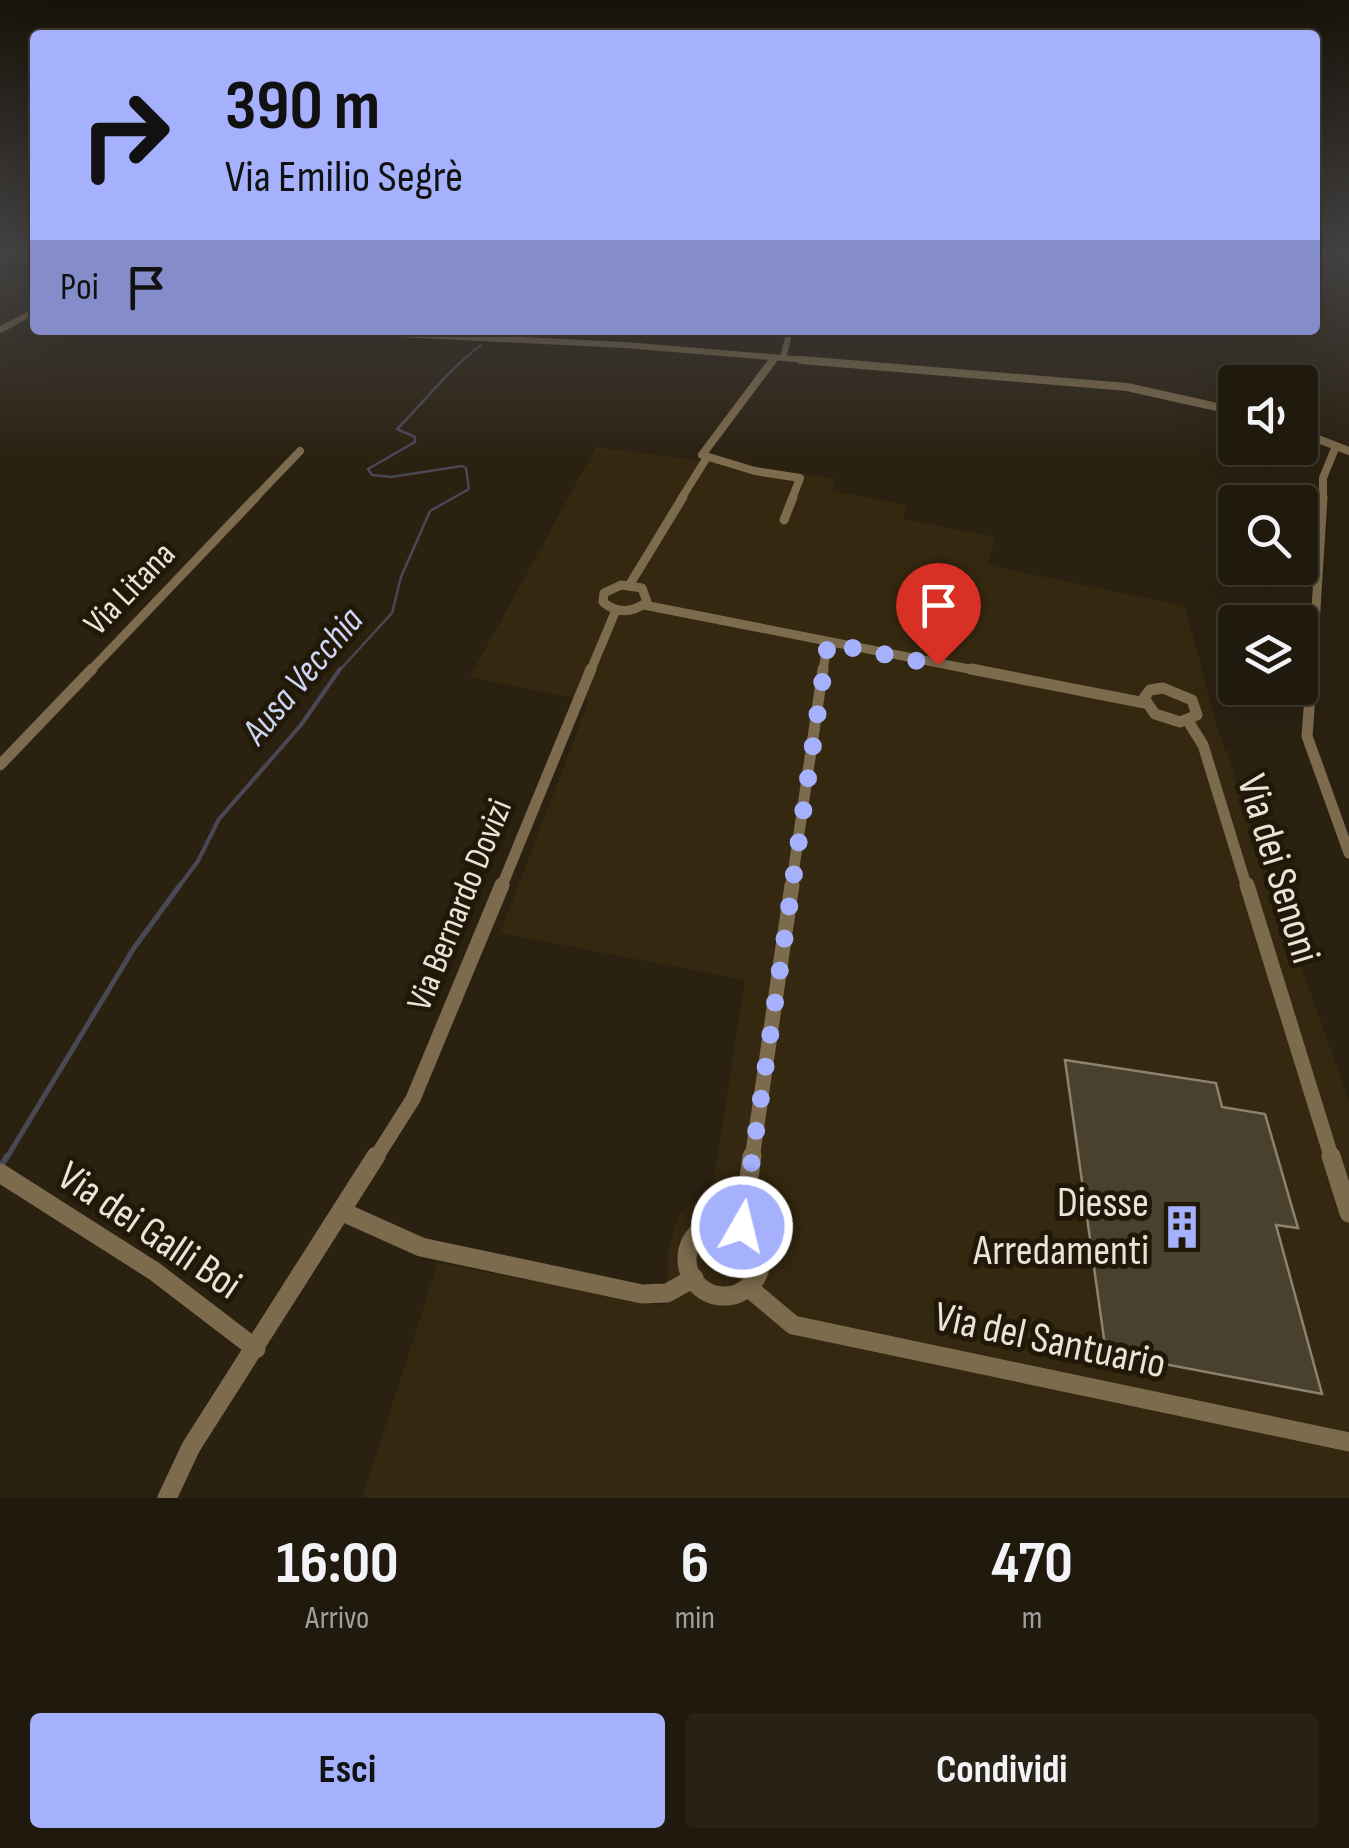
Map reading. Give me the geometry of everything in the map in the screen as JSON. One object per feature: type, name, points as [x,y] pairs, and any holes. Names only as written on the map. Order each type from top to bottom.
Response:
[{"type":"street","points":[[385,335],[625,345],[1127,387],[1218,406]]},
{"type":"street","points":[[784,520],[800,478],[706,459],[702,453],[778,358],[788,335]]},
{"type":"street","points":[[1318,439],[1349,451]]},
{"type":"street","points":[[1336,446],[1323,478],[1323,531],[1307,736],[1349,853]]},
{"type":"street","name":"Via Litana","points":[[0,766],[300,451]]},
{"type":"street","points":[[644,605],[647,594],[630,584],[706,459]]},
{"type":"street","name":"Via Bernardo Dovizi","points":[[167,1498],[191,1447],[420,1086],[616,610],[605,604],[603,596],[613,587],[630,584]]},
{"type":"street","points":[[616,610],[634,610],[644,605],[1145,703],[1163,718],[1188,721]]},
{"type":"street","points":[[742,1227],[828,643]]},
{"type":"street","name":"Via dei Senoni","points":[[1145,703],[1146,694],[1156,688],[1179,691],[1198,710],[1188,721],[1202,746],[1349,1213]]},
{"type":"street","name":"Via dei Galli Boi","points":[[0,1173],[154,1272],[256,1349]]},
{"type":"street","points":[[342,1212],[421,1247],[642,1294],[667,1293],[694,1278]]},
{"type":"street","points":[[720,1220],[742,1227],[756,1244],[759,1256],[755,1279],[730,1298],[709,1294],[694,1278],[689,1253],[699,1230],[720,1220]]},
{"type":"street","name":"Via del Santuario","points":[[748,1288],[793,1325],[1349,1442]]},
{"type":"shaded area","points":[[596,447],[834,478],[833,491],[907,505],[903,519],[996,537],[987,565],[1185,606],[1218,729],[1349,1102],[1349,1498],[362,1498],[438,1263],[666,1306],[668,1252],[679,1214],[693,1203],[711,1197],[745,980],[500,933],[589,701],[470,677]]},
{"type":"building","name":"Diesse Arredamenti","points":[[1065,1060],[1216,1083],[1222,1107],[1265,1114],[1298,1228],[1276,1225],[1322,1394],[1106,1353]]},
{"type":"waterway","name":"Ausa Vecchia","points":[[483,335],[487,339]]},
{"type":"waterway","name":"Ausa Vecchia","points":[[338,672],[392,613],[401,577],[430,511],[469,489],[466,468],[462,466],[391,477],[372,475],[368,469],[415,442],[415,437],[397,429],[481,345]]},
{"type":"waterway","name":"Ausa Vecchia","points":[[178,888],[198,861],[219,819],[301,725],[340,669]]},
{"type":"waterway","name":"Ausa Vecchia","points":[[6,1159],[134,948],[180,885]]},
{"type":"waterway","name":"Ausa Vecchia","points":[[0,1168],[7,1156]]},
{"type":"place","name":"Diesse Arredamenti","points":[[1182,1227]]},
{"type":"route","points":[[742,1227],[828,643],[938,665]]}]
